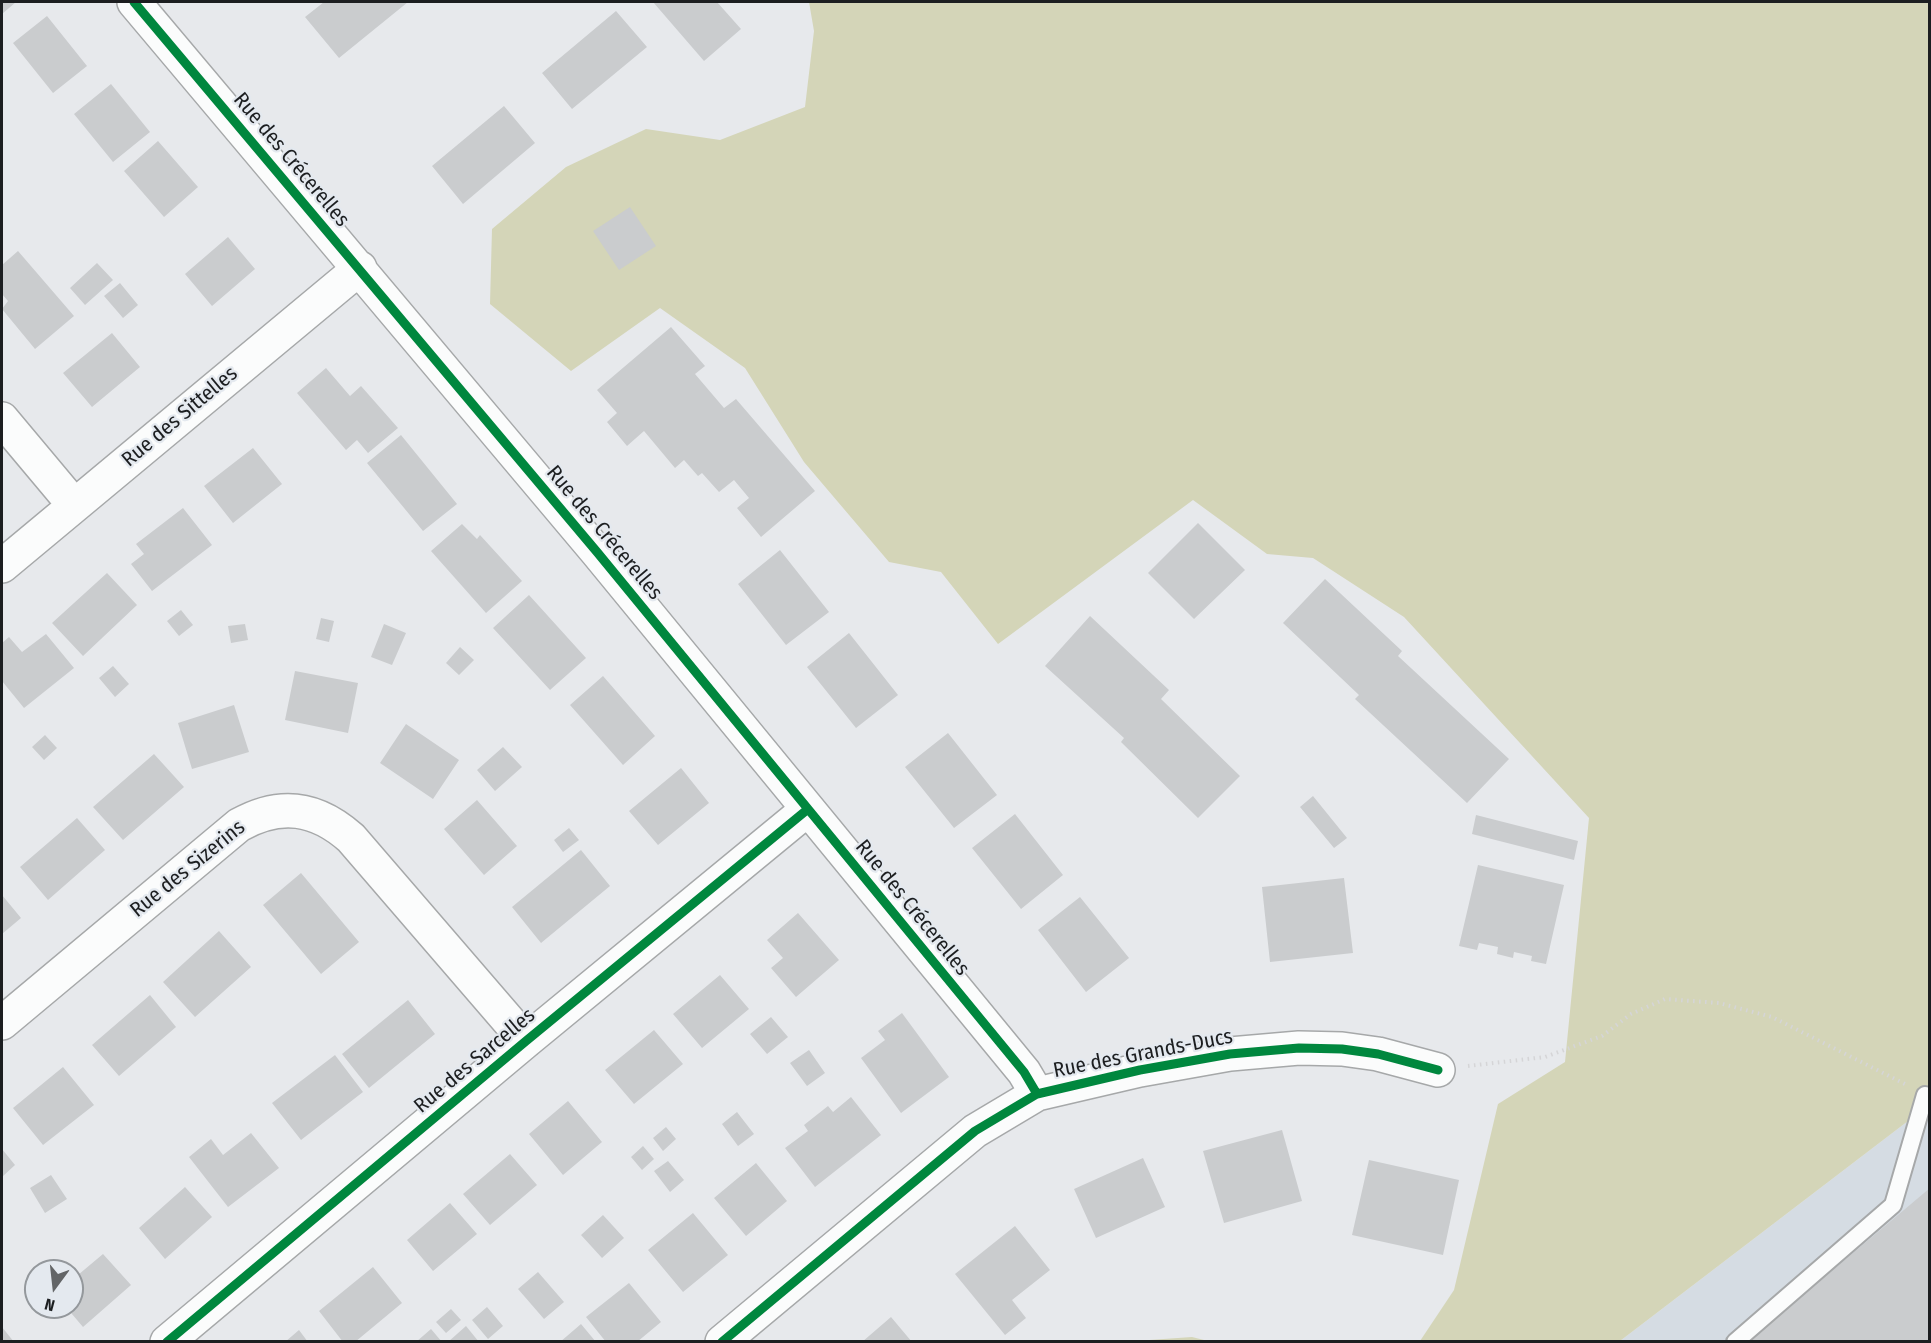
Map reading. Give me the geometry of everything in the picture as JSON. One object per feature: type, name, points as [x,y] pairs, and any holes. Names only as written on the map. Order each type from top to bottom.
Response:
[{"type":"street","name":"Rue des Crécerelles","points":[[134,2],[285,183],[360,268],[633,596],[1024,1072],[1036,1094]]},
{"type":"street","name":"Rue des Sittelles","points":[[2,566],[360,268]]},
{"type":"street","points":[[2,418],[74,505]]},
{"type":"street","name":"Rue des Sarcelles","points":[[167,1341],[808,809]]},
{"type":"street","name":"Rue des Sizerins","points":[[2,1023],[239,825],[261,814],[284,810],[317,815],[341,829],[351,838],[526,1041]]},
{"type":"street","name":"Rue des Grands-Ducs","points":[[722,1341],[975,1131],[1036,1094],[1140,1070],[1219,1056],[1299,1048],[1342,1048],[1378,1054],[1438,1070]]},
{"type":"lane","points":[[1735,1341],[1893,1205],[1927,1097]]},
{"type":"path","points":[[1438,1070],[1545,1057],[1602,1036],[1631,1014],[1665,999],[1719,1003],[1772,1017],[1927,1097]]},
{"type":"shaded area","points":[[1929,1105],[1929,1341],[1620,1341]]},
{"type":"green space","points":[[809,2],[1929,2],[1929,1105],[1620,1341],[1420,1341],[1454,1290],[1498,1104],[1565,1062],[1589,818],[1404,617],[1313,558],[1267,554],[1193,500],[998,644],[941,572],[889,562],[804,462],[745,368],[660,308],[571,371],[490,304],[492,229],[566,167],[646,129],[720,140],[805,107],[814,31]]},
{"type":"green space","points":[[1192,1337],[1208,1341],[1135,1341]]},
{"type":"building","points":[[2,2],[16,2],[2,14]]},
{"type":"building","points":[[324,2],[408,2],[339,58],[305,17]]},
{"type":"building","points":[[653,2],[717,2],[741,29],[704,61]]},
{"type":"building","points":[[616,11],[647,47],[572,109],[542,73]]},
{"type":"building","points":[[47,16],[87,66],[53,93],[13,43]]},
{"type":"building","points":[[111,84],[150,132],[113,162],[74,114]]},
{"type":"building","points":[[504,106],[535,143],[463,204],[432,166]]},
{"type":"building","points":[[158,141],[198,187],[164,217],[124,171]]},
{"type":"building","points":[[630,207],[656,246],[619,270],[593,231]]},
{"type":"building","points":[[228,237],[255,269],[212,306],[185,274]]},
{"type":"building","points":[[18,251],[74,316],[35,349],[2,309],[8,301],[2,294],[2,265]]},
{"type":"building","points":[[97,263],[113,280],[85,305],[70,288]]},
{"type":"building","points":[[120,283],[138,305],[123,318],[104,296]]},
{"type":"building","points":[[671,327],[705,366],[695,374],[724,408],[736,399],[815,491],[761,537],[737,508],[749,498],[734,480],[719,492],[702,473],[698,476],[684,460],[675,468],[644,431],[627,446],[607,422],[617,413],[597,390]]},
{"type":"building","points":[[112,333],[140,367],[92,407],[63,373]]},
{"type":"building","points":[[326,368],[350,396],[361,386],[398,428],[368,453],[357,440],[346,450],[297,393]]},
{"type":"building","points":[[401,435],[457,504],[423,531],[367,463]]},
{"type":"building","points":[[253,448],[282,484],[233,523],[204,486]]},
{"type":"building","points":[[183,508],[212,545],[152,591],[131,564],[144,554],[136,544]]},
{"type":"building","points":[[1198,523],[1245,570],[1194,619],[1148,573]]},
{"type":"building","points":[[462,524],[477,539],[480,535],[522,581],[486,613],[431,551]]},
{"type":"building","points":[[780,550],[829,612],[786,645],[738,584]]},
{"type":"building","points":[[107,573],[137,605],[83,656],[52,623]]},
{"type":"building","points":[[1325,579],[1402,651],[1398,656],[1509,759],[1467,803],[1355,699],[1359,695],[1283,623]]},
{"type":"building","points":[[529,595],[586,658],[550,690],[493,628]]},
{"type":"building","points":[[181,610],[193,625],[179,636],[167,621]]},
{"type":"building","points":[[1090,616],[1169,690],[1161,699],[1240,776],[1198,818],[1121,742],[1124,738],[1045,666]]},
{"type":"building","points":[[321,618],[334,621],[329,642],[316,639]]},
{"type":"building","points":[[245,624],[248,640],[231,643],[228,626]]},
{"type":"building","points":[[384,624],[406,633],[392,665],[371,657]]},
{"type":"building","points":[[849,633],[898,695],[856,728],[807,667]]},
{"type":"building","points":[[46,634],[74,668],[24,708],[2,681],[2,643],[9,637],[22,652]]},
{"type":"building","points":[[460,647],[474,660],[459,675],[446,663]]},
{"type":"building","points":[[113,666],[129,684],[115,697],[99,678]]},
{"type":"building","points":[[295,671],[358,683],[348,733],[285,720]]},
{"type":"building","points":[[603,676],[655,736],[623,765],[570,705]]},
{"type":"building","points":[[234,705],[249,752],[192,769],[178,723]]},
{"type":"building","points":[[406,724],[459,760],[433,799],[380,763]]},
{"type":"building","points":[[948,733],[997,795],[954,828],[905,767]]},
{"type":"building","points":[[45,735],[57,748],[44,760],[32,747]]},
{"type":"building","points":[[503,747],[522,767],[495,791],[477,770]]},
{"type":"building","points":[[154,754],[184,787],[123,840],[93,807]]},
{"type":"building","points":[[681,768],[709,803],[658,845],[629,811]]},
{"type":"building","points":[[1313,796],[1347,838],[1334,848],[1300,807]]},
{"type":"building","points":[[477,800],[517,846],[484,875],[444,829]]},
{"type":"building","points":[[1015,814],[1063,875],[1021,909],[972,848]]},
{"type":"building","points":[[1476,815],[1578,841],[1574,860],[1472,834]]},
{"type":"building","points":[[77,818],[105,850],[48,900],[20,867]]},
{"type":"building","points":[[569,828],[579,840],[563,852],[554,840]]},
{"type":"building","points":[[581,850],[610,886],[541,943],[512,907]]},
{"type":"building","points":[[1478,865],[1564,885],[1546,964],[1531,961],[1532,956],[1514,952],[1513,958],[1497,954],[1498,947],[1479,943],[1477,950],[1459,946]]},
{"type":"building","points":[[301,873],[359,942],[321,974],[263,905]]},
{"type":"building","points":[[1344,878],[1353,953],[1270,962],[1262,887]]},
{"type":"building","points":[[2,895],[21,918],[2,934]]},
{"type":"building","points":[[1080,897],[1129,958],[1086,992],[1038,930]]},
{"type":"building","points":[[798,913],[839,960],[796,997],[771,968],[783,958],[767,940]]},
{"type":"building","points":[[219,931],[251,967],[195,1017],[163,982]]},
{"type":"building","points":[[720,975],[749,1009],[702,1048],[673,1014]]},
{"type":"building","points":[[150,995],[176,1027],[119,1076],[92,1045]]},
{"type":"building","points":[[408,1000],[435,1034],[369,1088],[342,1054]]},
{"type":"building","points":[[902,1013],[949,1077],[901,1113],[861,1058],[885,1040],[878,1031]]},
{"type":"building","points":[[771,1017],[788,1037],[767,1054],[750,1034]]},
{"type":"building","points":[[654,1030],[683,1064],[634,1104],[605,1070]]},
{"type":"building","points":[[809,1050],[825,1073],[807,1086],[790,1063]]},
{"type":"building","points":[[335,1055],[363,1092],[301,1140],[272,1103]]},
{"type":"building","points":[[63,1067],[94,1105],[43,1145],[13,1108]]},
{"type":"building","points":[[851,1097],[881,1135],[815,1187],[785,1148],[808,1131],[804,1125],[828,1106],[833,1112]]},
{"type":"building","points":[[568,1101],[602,1142],[563,1175],[529,1134]]},
{"type":"building","points":[[737,1112],[754,1134],[738,1146],[722,1124]]},
{"type":"building","points":[[666,1127],[676,1139],[663,1151],[653,1138]]},
{"type":"building","points":[[1282,1130],[1302,1201],[1224,1223],[1203,1151]]},
{"type":"building","points":[[251,1133],[279,1168],[228,1207],[189,1157],[211,1139],[223,1155]]},
{"type":"building","points":[[643,1146],[654,1159],[642,1170],[631,1157]]},
{"type":"building","points":[[2,1149],[15,1165],[2,1177]]},
{"type":"building","points":[[510,1154],[537,1185],[490,1225],[463,1194]]},
{"type":"building","points":[[1143,1158],[1165,1207],[1096,1238],[1074,1189]]},
{"type":"building","points":[[1369,1160],[1459,1180],[1443,1255],[1352,1235]]},
{"type":"building","points":[[668,1161],[684,1180],[670,1192],[654,1171]]},
{"type":"building","points":[[756,1163],[787,1201],[746,1236],[714,1198]]},
{"type":"building","points":[[51,1175],[67,1199],[45,1213],[30,1188]]},
{"type":"building","points":[[185,1187],[212,1217],[165,1259],[139,1228]]},
{"type":"building","points":[[1930,1188],[1930,1342],[1751,1342],[1751,1339]]},
{"type":"building","points":[[450,1203],[477,1234],[433,1271],[407,1240]]},
{"type":"building","points":[[693,1213],[728,1255],[683,1292],[648,1250]]},
{"type":"building","points":[[603,1215],[624,1238],[602,1258],[581,1235]]},
{"type":"building","points":[[1015,1226],[1050,1270],[1012,1300],[1026,1318],[1005,1335],[955,1274]]},
{"type":"building","points":[[103,1254],[131,1285],[83,1327],[76,1319],[84,1319],[84,1270]]},
{"type":"building","points":[[373,1267],[402,1303],[355,1342],[343,1342],[319,1311]]},
{"type":"building","points":[[538,1272],[564,1302],[544,1319],[518,1289]]},
{"type":"building","points":[[629,1283],[661,1322],[637,1342],[606,1342],[586,1317]]},
{"type":"building","points":[[487,1307],[503,1326],[488,1339],[472,1320]]},
{"type":"building","points":[[451,1309],[461,1320],[446,1333],[436,1322]]},
{"type":"building","points":[[891,1317],[912,1342],[862,1342]]},
{"type":"building","points":[[581,1324],[596,1342],[560,1342]]},
{"type":"building","points":[[466,1326],[479,1342],[448,1342]]},
{"type":"building","points":[[2,1327],[14,1342],[2,1342]]},
{"type":"building","points":[[431,1329],[442,1342],[416,1342]]},
{"type":"building","points":[[299,1330],[308,1342],[285,1342]]},
{"type":"cycle path","points":[[134,2],[597,552],[1024,1072],[1037,1094]]},
{"type":"cycle path","points":[[167,1342],[526,1041],[808,809]]},
{"type":"cycle path","points":[[722,1342],[975,1131],[1037,1094],[1140,1070],[1230,1054],[1299,1048],[1342,1049],[1378,1054],[1438,1070]]}]
